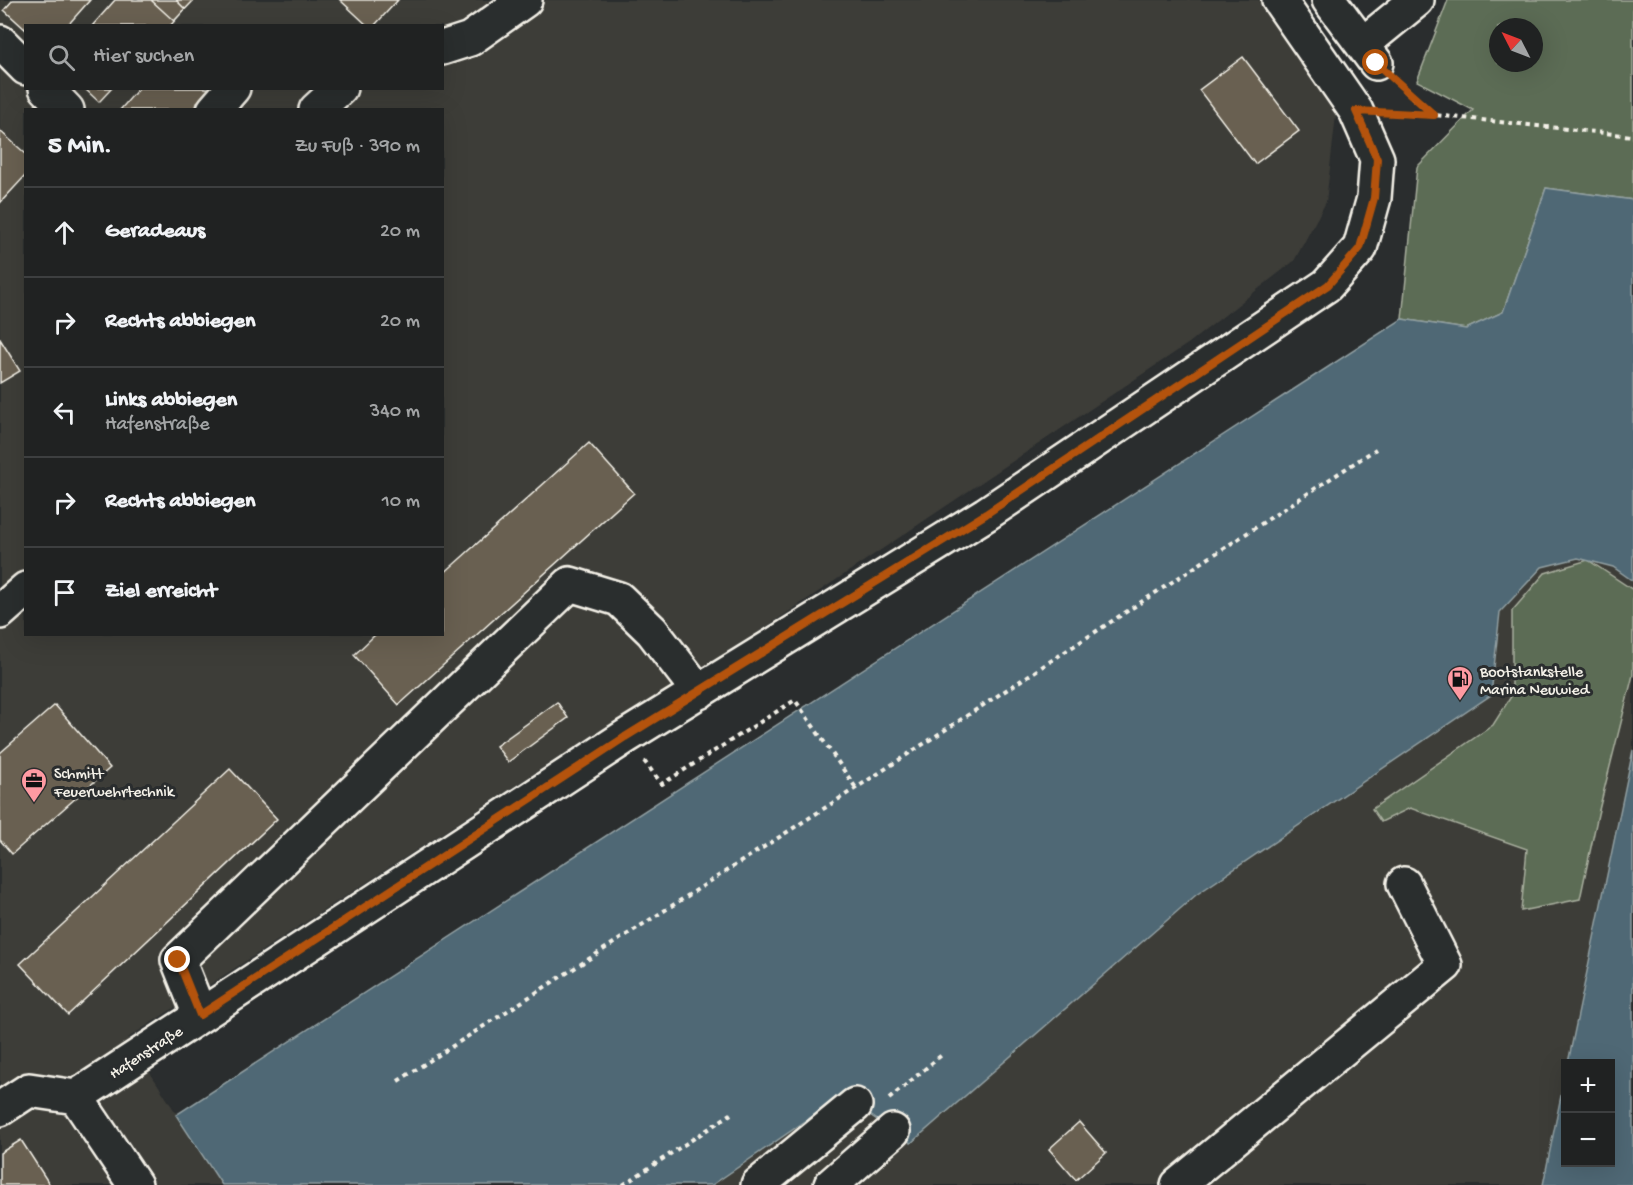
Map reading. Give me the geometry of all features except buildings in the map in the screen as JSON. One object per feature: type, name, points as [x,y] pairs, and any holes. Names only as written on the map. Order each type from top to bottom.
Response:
[{"type":"street","points":[[444,47],[470,39],[525,0]]},
{"type":"street","name":"Hafenstraße","points":[[75,1097],[625,737],[986,514],[1328,285],[1360,248],[1374,198],[1377,159],[1356,111],[1279,0]]},
{"type":"street","points":[[1329,0],[1369,54],[1417,0]]},
{"type":"street","points":[[0,42],[24,66]]},
{"type":"street","points":[[48,90],[65,108]]},
{"type":"street","points":[[216,108],[231,90]]},
{"type":"street","points":[[318,108],[338,90]]},
{"type":"street","points":[[200,1015],[178,960],[570,584],[619,599],[652,631],[699,692]]},
{"type":"street","points":[[0,612],[24,591]]},
{"type":"street","points":[[1179,1185],[1445,965],[1404,884]]},
{"type":"street","points":[[0,1109],[29,1090],[75,1097],[135,1185]]},
{"type":"street","points":[[758,1185],[855,1105]]},
{"type":"street","points":[[831,1185],[893,1131]]},
{"type":"path","points":[[1369,54],[1434,115]]},
{"type":"path","points":[[1356,111],[1434,115],[1633,136]]},
{"type":"path","points":[[398,1081],[856,788],[1376,449]]},
{"type":"path","points":[[647,765],[662,784],[795,700],[856,788]]},
{"type":"path","points":[[622,1185],[731,1114]]},
{"type":"shaded area","points":[[0,0],[1259,0],[1336,115],[1326,202],[1294,261],[1189,343],[757,633],[596,733],[128,1038],[222,1185],[0,1185]]},
{"type":"shaded area","points":[[1578,558],[1613,567],[1633,581],[1633,750],[1569,1059],[1561,1059],[1561,1096],[1543,1185],[712,1185],[842,1096],[911,1142],[1196,895],[1491,695],[1500,612],[1542,567]]},
{"type":"green space","points":[[1448,0],[1633,0],[1633,200],[1546,188],[1503,312],[1466,329],[1402,319],[1417,167],[1473,110],[1417,81]]},
{"type":"green space","points":[[1588,560],[1633,590],[1633,675],[1598,814],[1580,899],[1521,911],[1527,849],[1410,808],[1381,822],[1372,809],[1493,725],[1512,695],[1512,611],[1545,573]]},
{"type":"water","points":[[1546,188],[1633,200],[1633,581],[1613,567],[1578,558],[1542,567],[1500,612],[1491,695],[1196,895],[911,1143],[842,1096],[712,1185],[222,1185],[176,1115],[1402,319],[1466,329],[1503,312]]},
{"type":"water","points":[[1633,750],[1633,1185],[1543,1185],[1561,1096],[1561,1167],[1615,1167],[1615,1059],[1569,1059]]},
{"type":"place","name":"Bootstankstelle Marina Neuwied","points":[[1460,702]]},
{"type":"place","name":"Schmitt Feuerwehrtechnik","points":[[34,804]]},
{"type":"route","points":[[178,960],[200,1015],[625,737],[986,514],[1328,285],[1360,248],[1374,198],[1377,159],[1356,111],[1434,115],[1376,63]]}]
